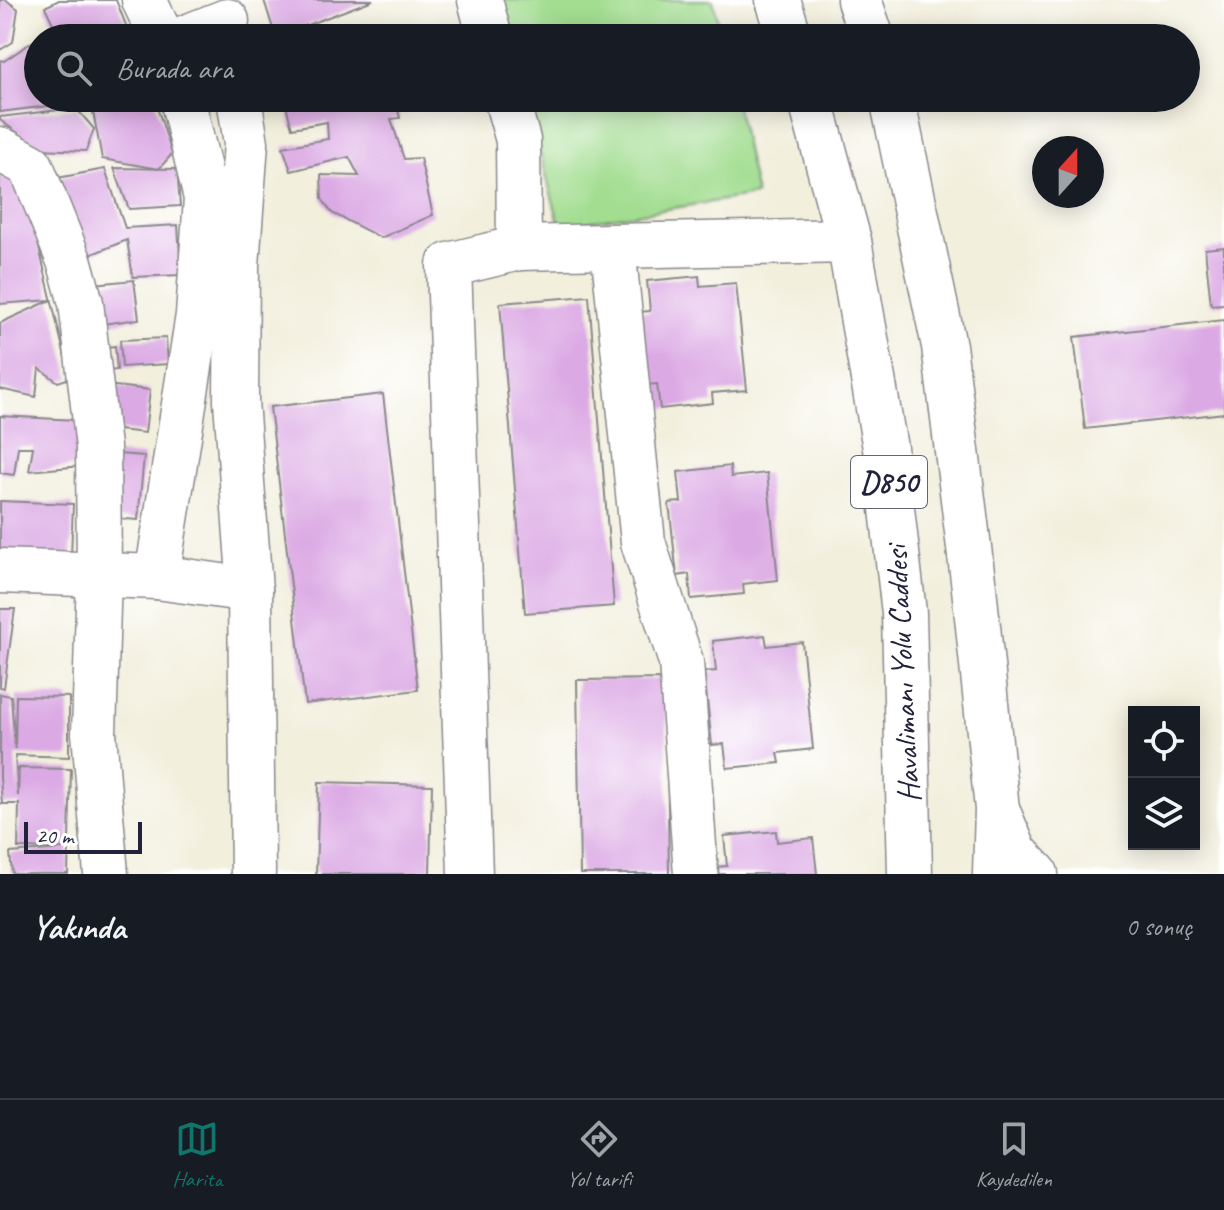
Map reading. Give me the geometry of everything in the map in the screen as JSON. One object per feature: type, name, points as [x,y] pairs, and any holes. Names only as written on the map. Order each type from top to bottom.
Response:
[{"type":"main road","points":[[144,0],[155,24]]},
{"type":"main road","points":[[480,0],[486,24]]},
{"type":"main road","points":[[778,0],[786,24]]},
{"type":"main road","points":[[859,0],[867,24]]},
{"type":"main road","points":[[157,577],[198,315],[206,198],[185,112]]},
{"type":"main road","points":[[241,112],[246,143],[237,265],[236,401],[250,590],[253,874]]},
{"type":"main road","points":[[510,112],[518,140],[519,248]]},
{"type":"main road","name":"Havalimanı Yolu Caddesi","points":[[814,112],[849,241],[885,448],[904,613],[910,874]]},
{"type":"main road","name":"D850","points":[[895,112],[944,346],[997,809],[995,874]]},
{"type":"main road","points":[[0,149],[31,166],[70,263],[81,303],[98,447],[99,575],[94,733],[106,874]]},
{"type":"main road","points":[[470,874],[449,265],[519,248],[849,241]]},
{"type":"main road","points":[[613,247],[643,542],[681,662],[696,874]]},
{"type":"main road","points":[[0,571],[157,577],[250,590]]},
{"type":"main road","points":[[997,809],[1015,852],[1036,874]]},
{"type":"green space","points":[[498,0],[713,0],[719,24],[504,24]]},
{"type":"green space","points":[[529,112],[738,112],[756,195],[560,226]]},
{"type":"building","points":[[0,0],[6,0],[18,9],[13,42],[0,50]]},
{"type":"building","points":[[59,0],[116,0],[125,24],[53,24],[45,7]]},
{"type":"building","points":[[264,0],[373,0],[310,24],[272,24]]},
{"type":"building","points":[[24,47],[24,109],[0,112],[0,60],[4,61]]},
{"type":"building","points":[[79,112],[94,129],[86,151],[40,149],[0,117]]},
{"type":"building","points":[[93,112],[158,112],[172,154],[159,169],[102,159]]},
{"type":"building","points":[[288,112],[398,112],[400,118],[391,119],[404,159],[420,158],[433,215],[381,238],[332,213],[322,199],[321,175],[359,176],[349,157],[291,171],[283,147],[328,139],[327,122],[292,128]]},
{"type":"building","points":[[0,160],[22,176],[70,378],[58,382],[39,368],[36,397],[0,389],[0,323],[51,300],[0,304]]},
{"type":"building","points":[[114,168],[177,169],[180,206],[129,209]]},
{"type":"building","points":[[105,169],[125,228],[178,225],[181,275],[133,277],[127,240],[70,263],[52,179]]},
{"type":"building","points":[[1224,247],[1224,304],[1211,305],[1205,249]]},
{"type":"building","points":[[699,276],[700,286],[736,283],[747,390],[712,393],[713,403],[660,409],[657,384],[646,385],[638,312],[650,311],[647,281]]},
{"type":"building","points":[[134,280],[139,319],[88,326],[84,285]]},
{"type":"building","points":[[589,296],[614,606],[525,613],[500,303]]},
{"type":"building","points":[[1224,320],[1224,413],[1085,429],[1074,337]]},
{"type":"building","points":[[166,338],[168,364],[122,367],[120,340]]},
{"type":"building","points":[[115,346],[117,370],[93,373],[93,349]]},
{"type":"building","points":[[106,385],[150,390],[145,433],[101,428]]},
{"type":"building","points":[[383,394],[418,690],[305,704],[270,407]]},
{"type":"building","points":[[0,416],[76,420],[82,466],[29,471],[33,447],[18,447],[14,475],[0,473]]},
{"type":"building","points":[[105,453],[144,456],[138,520],[100,517]]},
{"type":"building","points":[[730,466],[731,477],[767,473],[778,580],[743,584],[744,594],[691,599],[689,574],[677,576],[669,503],[681,502],[678,472]]},
{"type":"building","points":[[0,501],[73,504],[71,557],[0,559]]},
{"type":"building","points":[[0,609],[15,609],[4,688],[0,687]]},
{"type":"building","points":[[765,635],[767,646],[802,642],[813,749],[778,753],[780,763],[727,768],[724,744],[712,745],[704,672],[716,671],[713,641]]},
{"type":"building","points":[[666,679],[669,874],[580,874],[577,680]]},
{"type":"building","points":[[0,694],[11,696],[15,749],[16,696],[69,697],[69,757],[15,755],[18,796],[19,768],[71,769],[68,874],[12,874],[10,853],[63,849],[18,848],[19,804],[2,804]]},
{"type":"building","points":[[319,782],[432,785],[430,874],[316,874]]},
{"type":"building","points":[[776,831],[777,842],[813,838],[817,874],[716,874],[715,867],[727,866],[724,836]]}]
